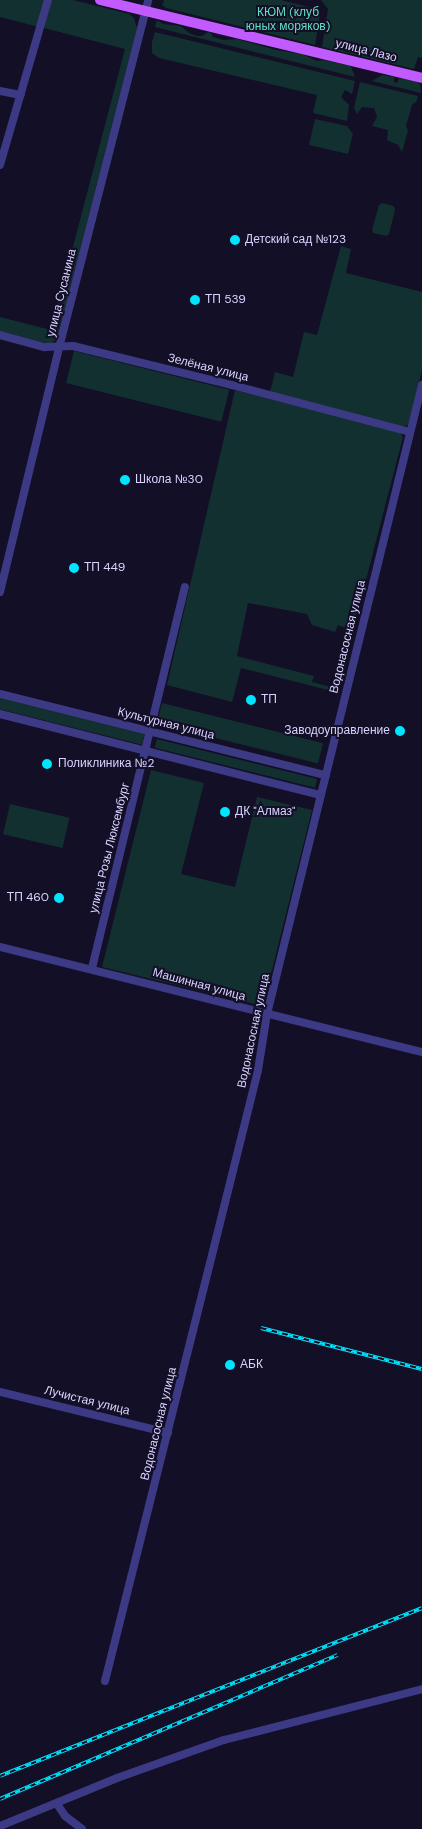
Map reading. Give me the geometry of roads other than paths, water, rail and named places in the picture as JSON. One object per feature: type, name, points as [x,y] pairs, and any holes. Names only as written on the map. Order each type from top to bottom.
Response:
[{"type":"main road","name":"улица Лазо","points":[[100,0],[422,78]]},
{"type":"street","points":[[0,165],[48,0]]},
{"type":"street","name":"улица Сусанина","points":[[0,592],[60,345],[148,0]]},
{"type":"street","points":[[0,91],[21,95]]},
{"type":"street","name":"Зелёная улица","points":[[0,335],[44,347],[73,346],[232,384],[410,432]]},
{"type":"street","name":"Водонасосная улица","points":[[105,1681],[255,1079],[267,1014],[422,385]]},
{"type":"street","name":"улица Розы Люксембург","points":[[92,968],[185,587]]},
{"type":"street","name":"Культурная улица","points":[[0,694],[326,775]]},
{"type":"street","points":[[0,714],[321,795]]},
{"type":"street","name":"Машинная улица","points":[[0,946],[422,1052]]},
{"type":"street","name":"Лучистая улица","points":[[0,1392],[168,1433]]},
{"type":"street","points":[[0,1826],[117,1778],[224,1740],[422,1689]]},
{"type":"street","points":[[57,1804],[65,1816],[82,1829]]},
{"type":"railway","points":[[261,1328],[422,1369]]},
{"type":"railway","points":[[0,1776],[422,1608]]},
{"type":"railway","points":[[0,1799],[338,1655]]},
{"type":"place","name":"Детский сад №123","points":[[235,240]]},
{"type":"place","name":"ТП 539","points":[[195,300]]},
{"type":"place","name":"Школа №30","points":[[125,480]]},
{"type":"place","name":"ТП 449","points":[[74,568]]},
{"type":"place","name":"ТП","points":[[251,700]]},
{"type":"place","name":"Заводоуправление","points":[[400,731]]},
{"type":"place","name":"Поликлиника №2","points":[[47,764]]},
{"type":"place","name":"ДК \"Алмаз\"","points":[[225,812]]},
{"type":"place","name":"ТП 460","points":[[59,898]]},
{"type":"place","name":"АБК","points":[[230,1365]]},
{"type":"park label","name":"КЮМ (клуб юных моряков)","points":[[288,20]]}]
